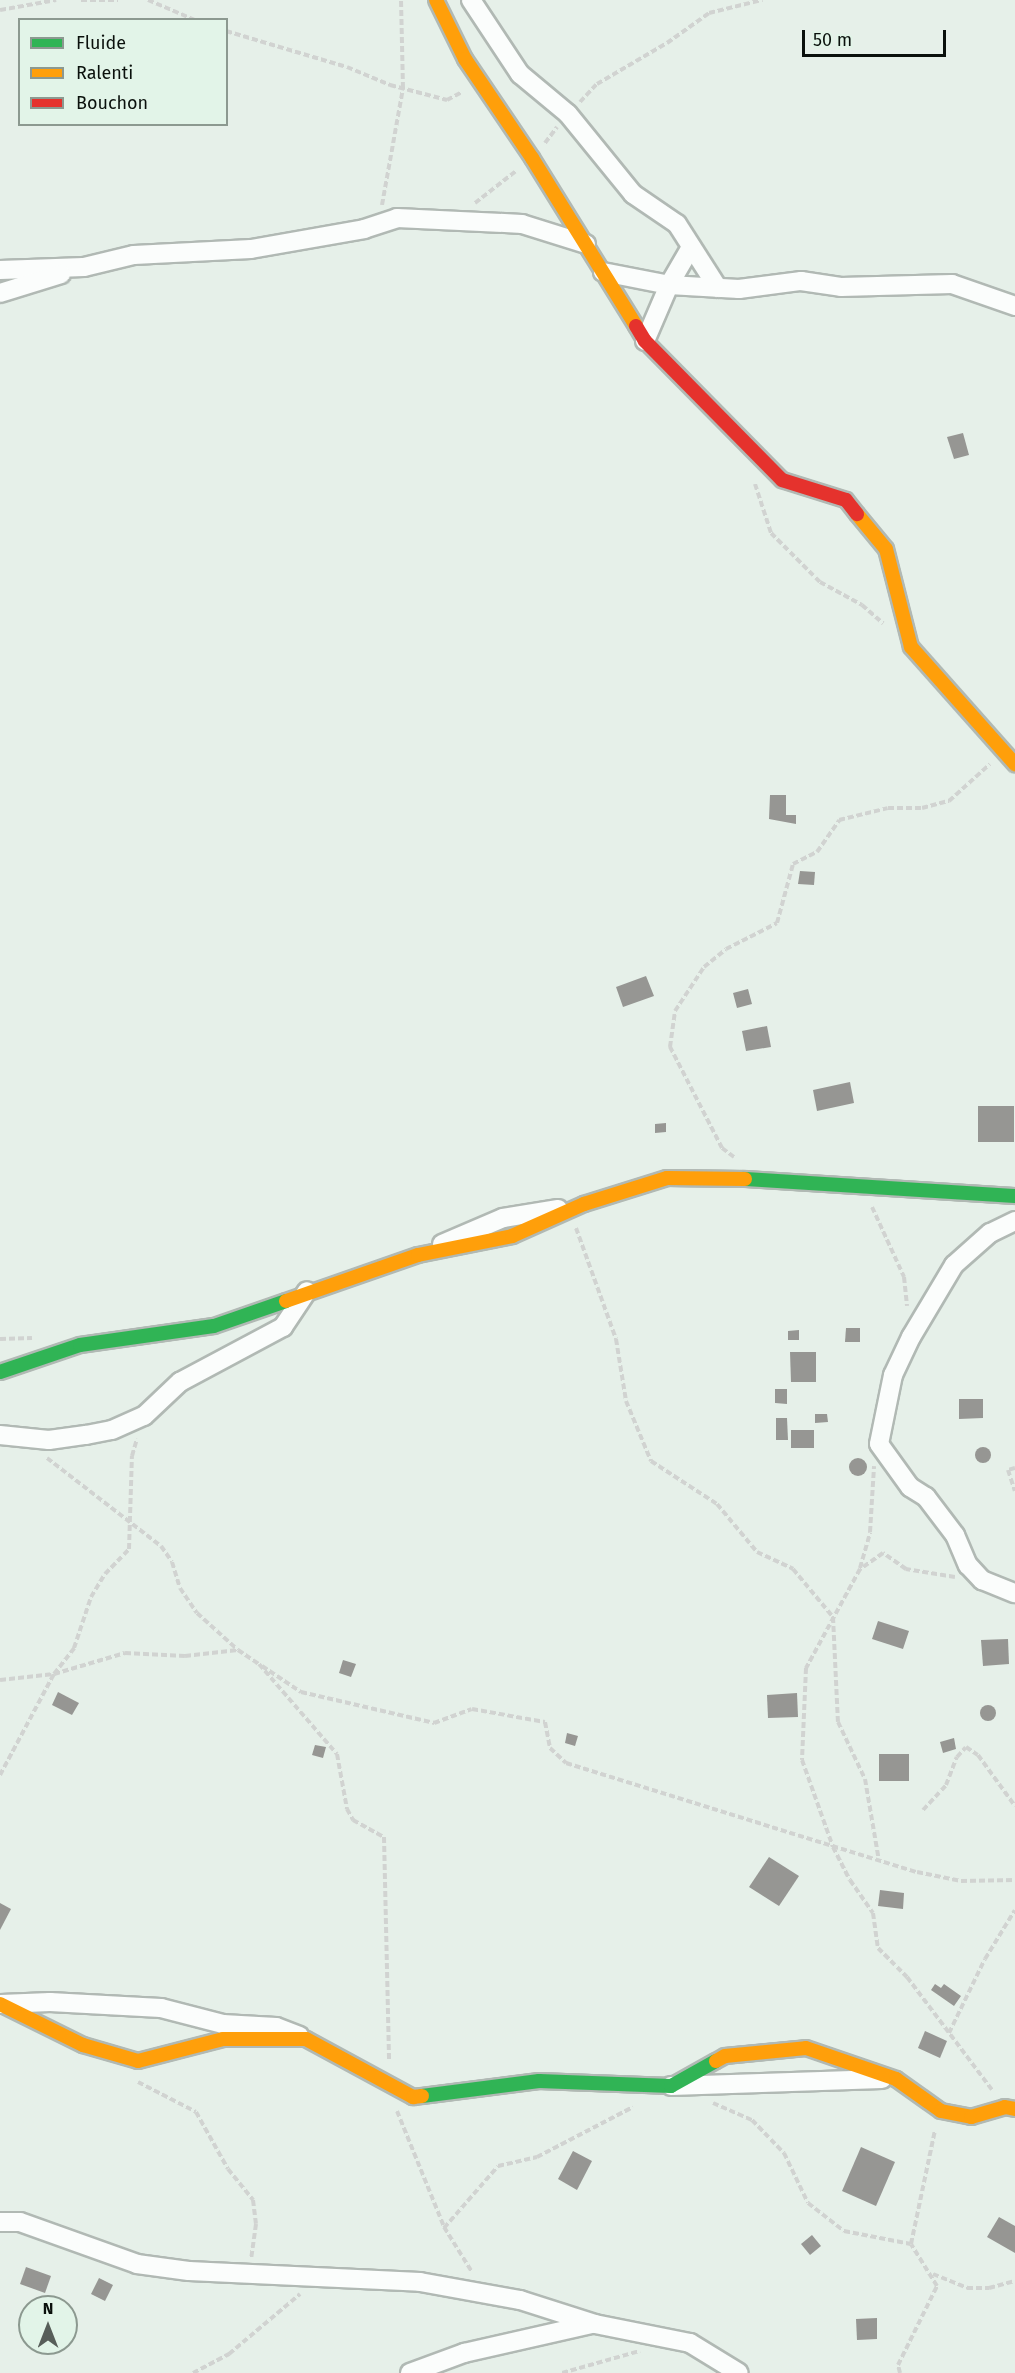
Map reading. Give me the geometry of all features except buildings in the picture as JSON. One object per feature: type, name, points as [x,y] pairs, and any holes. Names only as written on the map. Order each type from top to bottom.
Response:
[{"type":"street","points":[[436,0],[481,82],[532,158],[645,341],[782,480],[846,500],[886,549],[911,647],[1015,764]]},
{"type":"street","points":[[471,0],[520,74],[568,114],[633,195],[677,224],[717,288]]},
{"type":"street","points":[[0,293],[84,267],[134,255],[251,249],[364,229],[397,218],[456,219],[522,224],[586,244]]},
{"type":"street","points":[[645,341],[669,285],[692,247]]},
{"type":"street","points":[[0,270],[84,267]]},
{"type":"street","points":[[603,272],[669,285],[717,288],[801,280],[841,287],[952,284],[1015,306]]},
{"type":"street","points":[[994,299],[1015,295]]},
{"type":"street","points":[[0,1372],[80,1345],[214,1326],[307,1291],[418,1255],[503,1218],[577,1207],[667,1178],[847,1185],[1015,1196]]},
{"type":"street","points":[[1015,1221],[990,1233],[954,1265],[911,1337],[893,1375],[879,1444],[910,1486],[926,1497],[955,1535],[968,1566],[982,1580],[1015,1593]]},
{"type":"street","points":[[0,1435],[49,1440],[112,1430],[144,1416],[180,1382],[283,1327],[307,1291]]},
{"type":"street","points":[[0,2004],[50,2002],[161,2008],[223,2024],[276,2027],[306,2039],[413,2097],[539,2081],[671,2086],[896,2079]]},
{"type":"street","points":[[0,2004],[83,2045],[138,2061],[223,2039],[306,2039]]},
{"type":"street","points":[[671,2086],[725,2056],[806,2048],[896,2079],[941,2111],[971,2117],[1010,2108]]},
{"type":"street","points":[[0,2222],[20,2222],[137,2264],[249,2273],[420,2282],[520,2300],[595,2324],[690,2343],[739,2373]]},
{"type":"street","points":[[410,2373],[464,2353],[595,2324]]},
{"type":"path","points":[[0,10],[56,0]]},
{"type":"path","points":[[81,0],[118,0]]},
{"type":"path","points":[[148,0],[190,18]]},
{"type":"path","points":[[364,229],[382,206],[403,88],[401,0]]},
{"type":"path","points":[[456,219],[532,158],[568,114],[597,84],[667,43],[709,13],[762,0]]},
{"type":"path","points":[[228,32],[447,100],[481,82]]},
{"type":"path","points":[[753,477],[771,533],[820,582],[862,605],[886,626]]},
{"type":"path","points":[[739,1160],[722,1148],[670,1047],[675,1011],[704,967],[726,949],[777,922],[793,864],[817,852],[839,820],[888,808],[922,808],[949,801],[978,779],[1002,750]]},
{"type":"path","points":[[847,1185],[872,1206],[904,1277],[911,1337]]},
{"type":"path","points":[[577,1207],[616,1339],[626,1401],[651,1461],[717,1504],[757,1552],[793,1569],[833,1617],[838,1722],[865,1779],[879,1861]]},
{"type":"path","points":[[0,1775],[54,1674],[74,1648],[91,1598],[105,1574],[129,1549],[128,1519],[132,1455],[144,1416]]},
{"type":"path","points":[[879,1444],[872,1478],[870,1532],[860,1569],[806,1668],[802,1760],[833,1847],[850,1880],[873,1913],[878,1948],[907,1977],[1010,2108]]},
{"type":"path","points":[[37,1452],[161,1546],[172,1562],[186,1598],[238,1650],[301,1692],[434,1724],[472,1709],[494,1710],[545,1722],[550,1748],[566,1763],[879,1861],[961,1881],[1015,1880]]},
{"type":"path","points":[[1015,1468],[1008,1470],[1015,1491]]},
{"type":"path","points":[[860,1569],[883,1553],[906,1569],[982,1580]]},
{"type":"path","points":[[0,1680],[54,1674],[125,1653],[184,1656],[238,1650]]},
{"type":"path","points":[[259,1664],[337,1754],[347,1809],[353,1820],[384,1837],[389,2067]]},
{"type":"path","points":[[923,1810],[946,1785],[957,1757],[966,1748],[978,1755],[1015,1806]]},
{"type":"path","points":[[949,2033],[985,1959],[1015,1910]]},
{"type":"path","points":[[133,2080],[179,2100],[196,2112],[228,2169],[253,2199],[256,2224],[249,2273]]},
{"type":"path","points":[[389,2084],[405,2136],[424,2170],[444,2228],[484,2294]]},
{"type":"path","points":[[701,2099],[752,2120],[784,2154],[808,2203],[844,2232],[911,2244],[933,2274],[937,2286],[902,2355],[900,2373]]},
{"type":"path","points":[[444,2228],[498,2166],[537,2157],[643,2101]]},
{"type":"path","points":[[911,2244],[926,2159],[941,2111]]},
{"type":"path","points":[[933,2274],[967,2288],[989,2288],[1015,2281]]},
{"type":"path","points":[[193,2373],[229,2354],[321,2277]]},
{"type":"path","points":[[562,2373],[644,2350]]},
{"type":"traffic: fast","points":[[745,1179],[1015,1196]]},
{"type":"traffic: fast","points":[[0,1372],[80,1345],[214,1326],[286,1301]]},
{"type":"traffic: fast","points":[[422,2096],[539,2081],[671,2086],[716,2061]]},
{"type":"traffic: slow","points":[[436,0],[465,59],[532,158],[636,326]]},
{"type":"traffic: slow","points":[[857,514],[886,549],[911,647],[1015,764]]},
{"type":"traffic: slow","points":[[286,1301],[418,1255],[512,1236],[584,1204],[667,1178],[745,1179]]},
{"type":"traffic: slow","points":[[0,2004],[83,2045],[138,2061],[223,2039],[306,2039],[413,2097],[422,2096]]},
{"type":"traffic: slow","points":[[716,2061],[725,2056],[806,2048],[896,2079],[941,2111],[971,2117],[1005,2107],[1015,2109]]},
{"type":"traffic: jam","points":[[636,326],[645,341],[782,480],[846,500],[857,514]]}]
